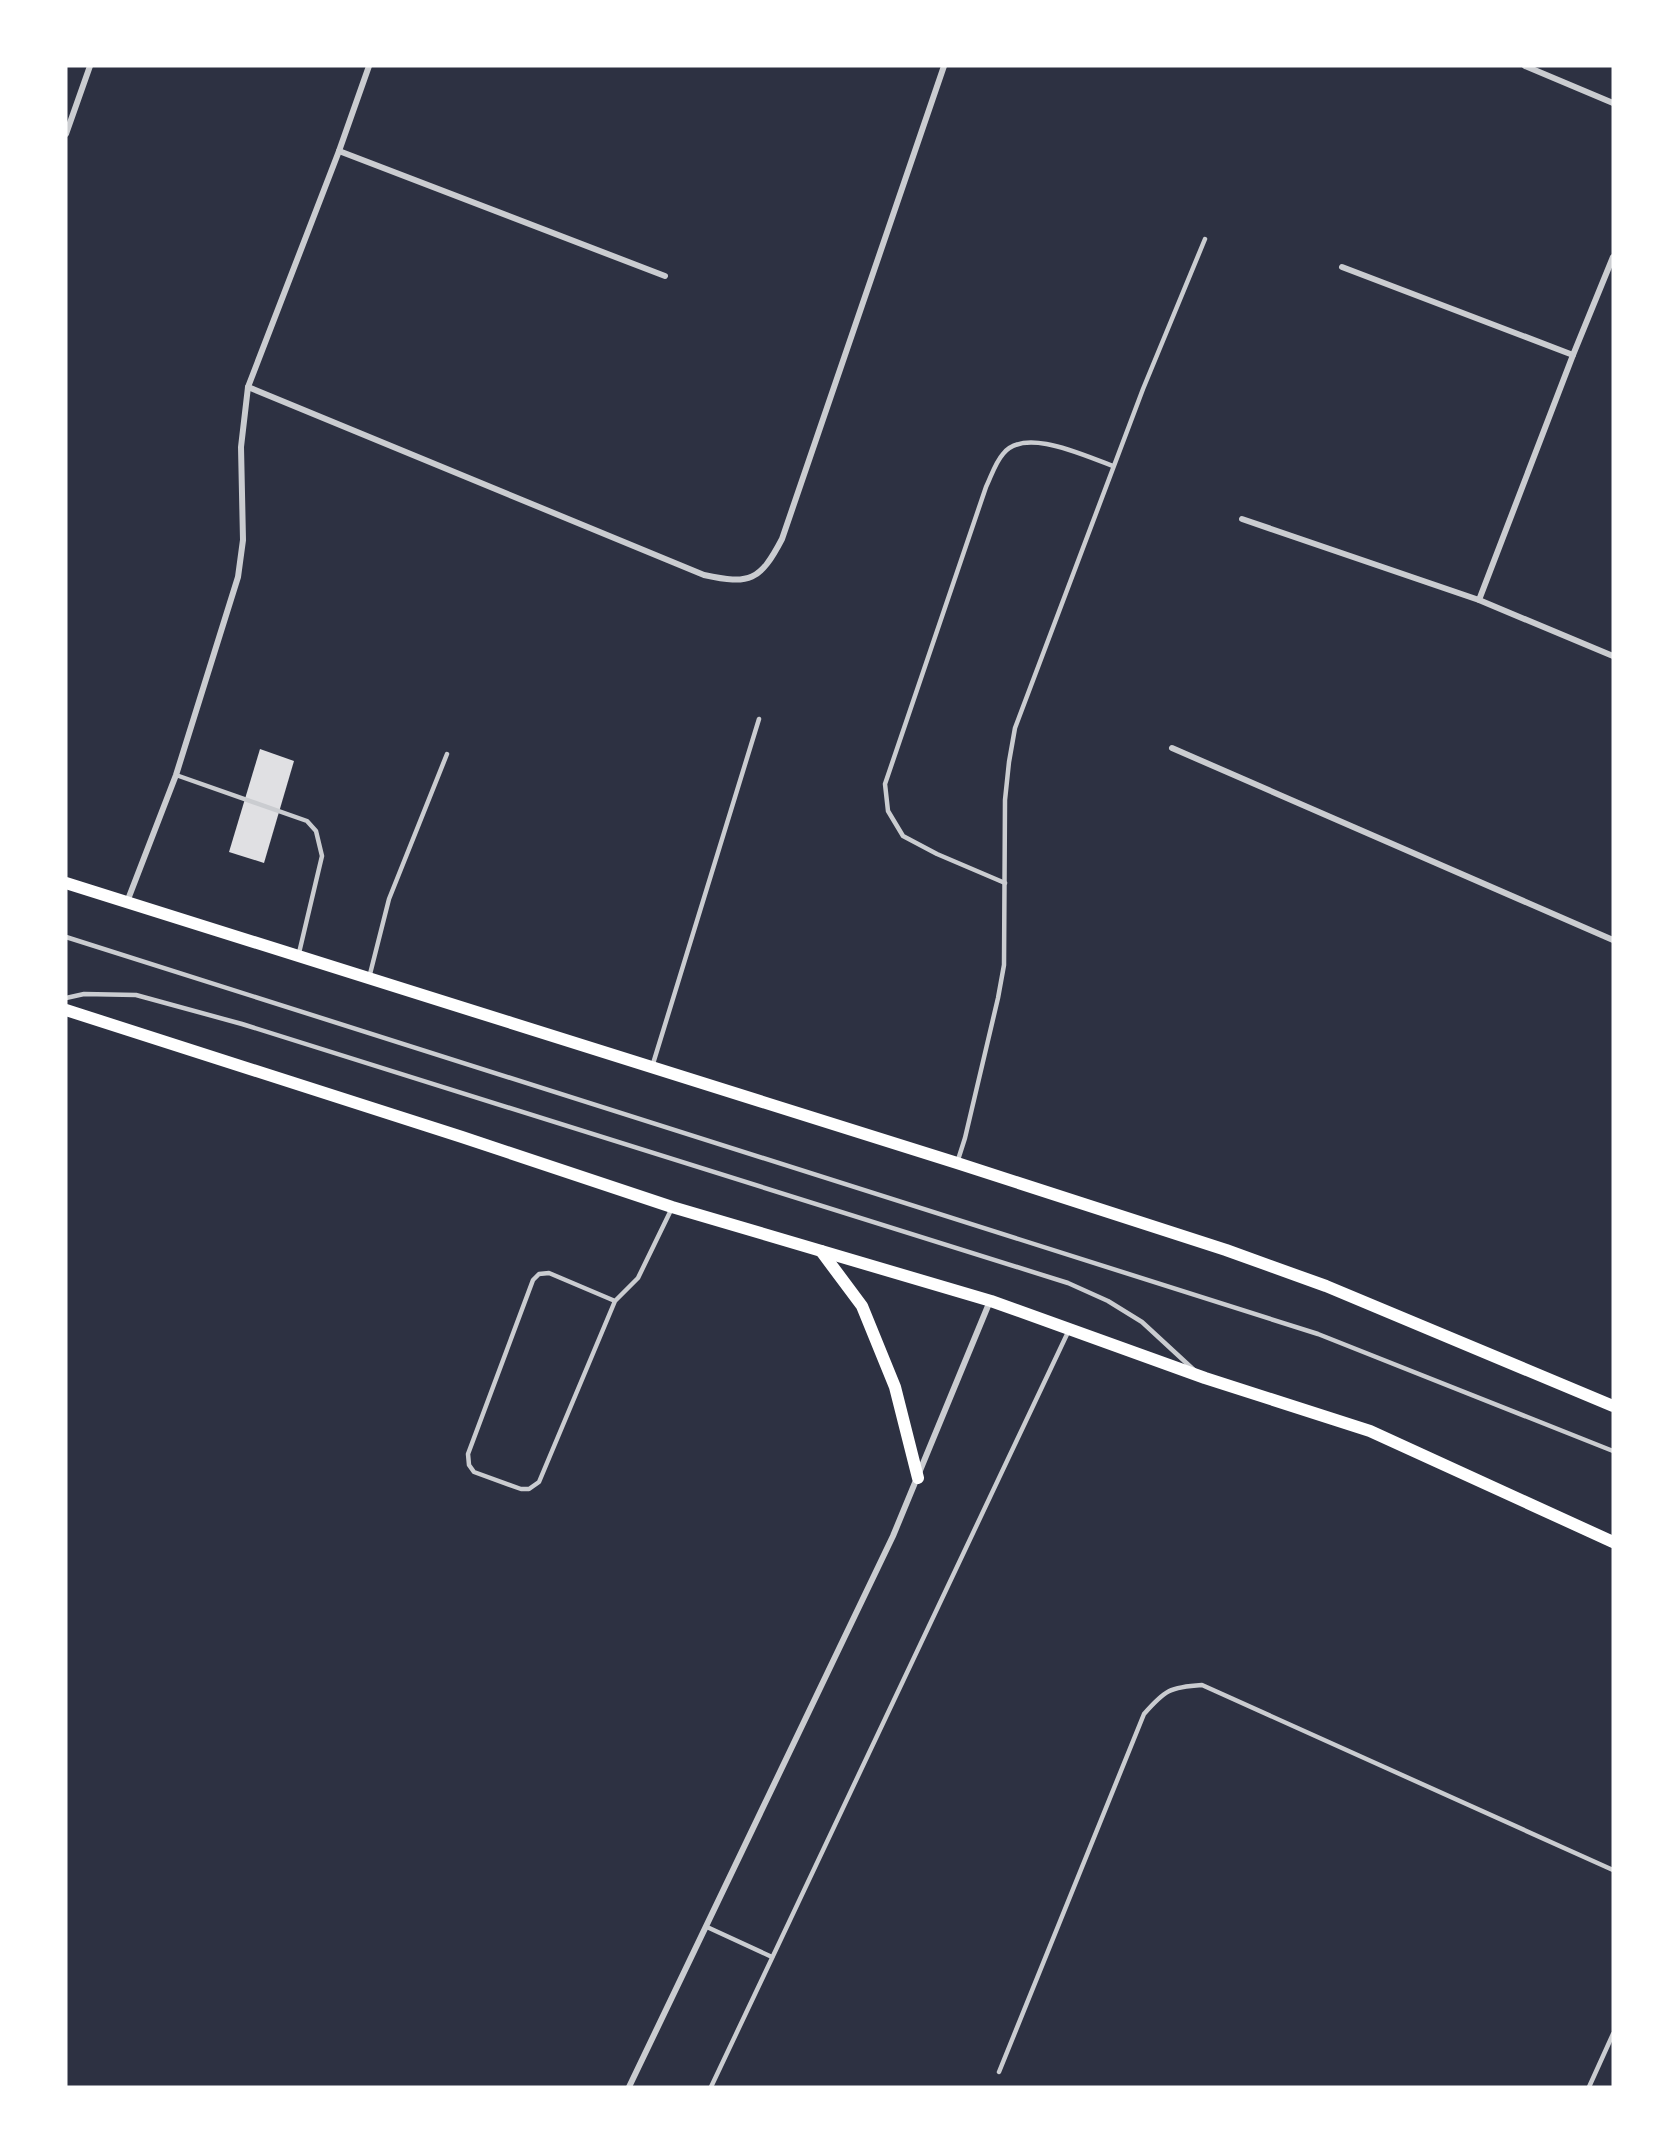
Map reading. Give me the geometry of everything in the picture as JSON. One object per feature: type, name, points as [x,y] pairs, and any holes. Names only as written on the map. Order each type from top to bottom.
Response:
[{"type":"main road","points":[[66,883],[1215,1246],[1326,1286],[1613,1406]]},
{"type":"main road","points":[[66,1010],[672,1207],[991,1301],[1205,1378],[1370,1431],[1613,1542]]},
{"type":"main road","points":[[821,1251],[862,1306],[895,1387],[918,1478]]},
{"type":"street","points":[[66,134],[90,66]]},
{"type":"street","points":[[127,902],[176,775],[238,577],[243,540],[241,447],[248,387],[339,151],[369,66]]},
{"type":"street","points":[[248,387],[704,575],[728,580],[758,575],[769,564],[782,539],[944,66]]},
{"type":"street","points":[[1525,66],[1613,103]]},
{"type":"street","points":[[339,151],[665,276]]},
{"type":"street","points":[[1479,600],[1613,257]]},
{"type":"street","points":[[1342,267],[1573,355]]},
{"type":"street","points":[[1242,519],[1479,600],[1613,656]]},
{"type":"street","points":[[1172,747],[1613,940]]},
{"type":"street","points":[[629,2087],[893,1536],[991,1301]]},
{"type":"lane","points":[[957,1163],[965,1138],[1000,987],[1005,947],[1005,800],[1015,728],[1113,466],[1205,239]]},
{"type":"lane","points":[[1005,883],[937,855],[903,836],[888,811],[885,784],[986,487],[1003,453],[1015,445],[1041,442],[1113,466]]},
{"type":"lane","points":[[652,1067],[759,719]]},
{"type":"lane","points":[[369,978],[389,898],[447,754]]},
{"type":"lane","points":[[176,775],[307,821],[316,831],[322,856],[298,956]]},
{"type":"lane","points":[[66,937],[1318,1334],[1613,1451]]},
{"type":"lane","points":[[66,998],[84,994],[136,995],[242,1024],[1068,1283],[1108,1301],[1142,1322],[1192,1369],[1205,1378]]},
{"type":"lane","points":[[615,1301],[549,1273],[539,1275],[533,1280],[468,1454],[469,1465],[474,1472],[521,1489],[530,1489],[539,1482],[615,1301],[638,1278],[672,1207]]},
{"type":"lane","points":[[711,2087],[1069,1330]]},
{"type":"lane","points":[[999,2072],[1144,1714],[1160,1695],[1182,1686],[1202,1685],[1613,1870]]},
{"type":"lane","points":[[707,1927],[772,1957]]},
{"type":"lane","points":[[1589,2087],[1613,2034]]},
{"type":"building","points":[[260,749],[294,761],[264,863],[229,852]]}]
